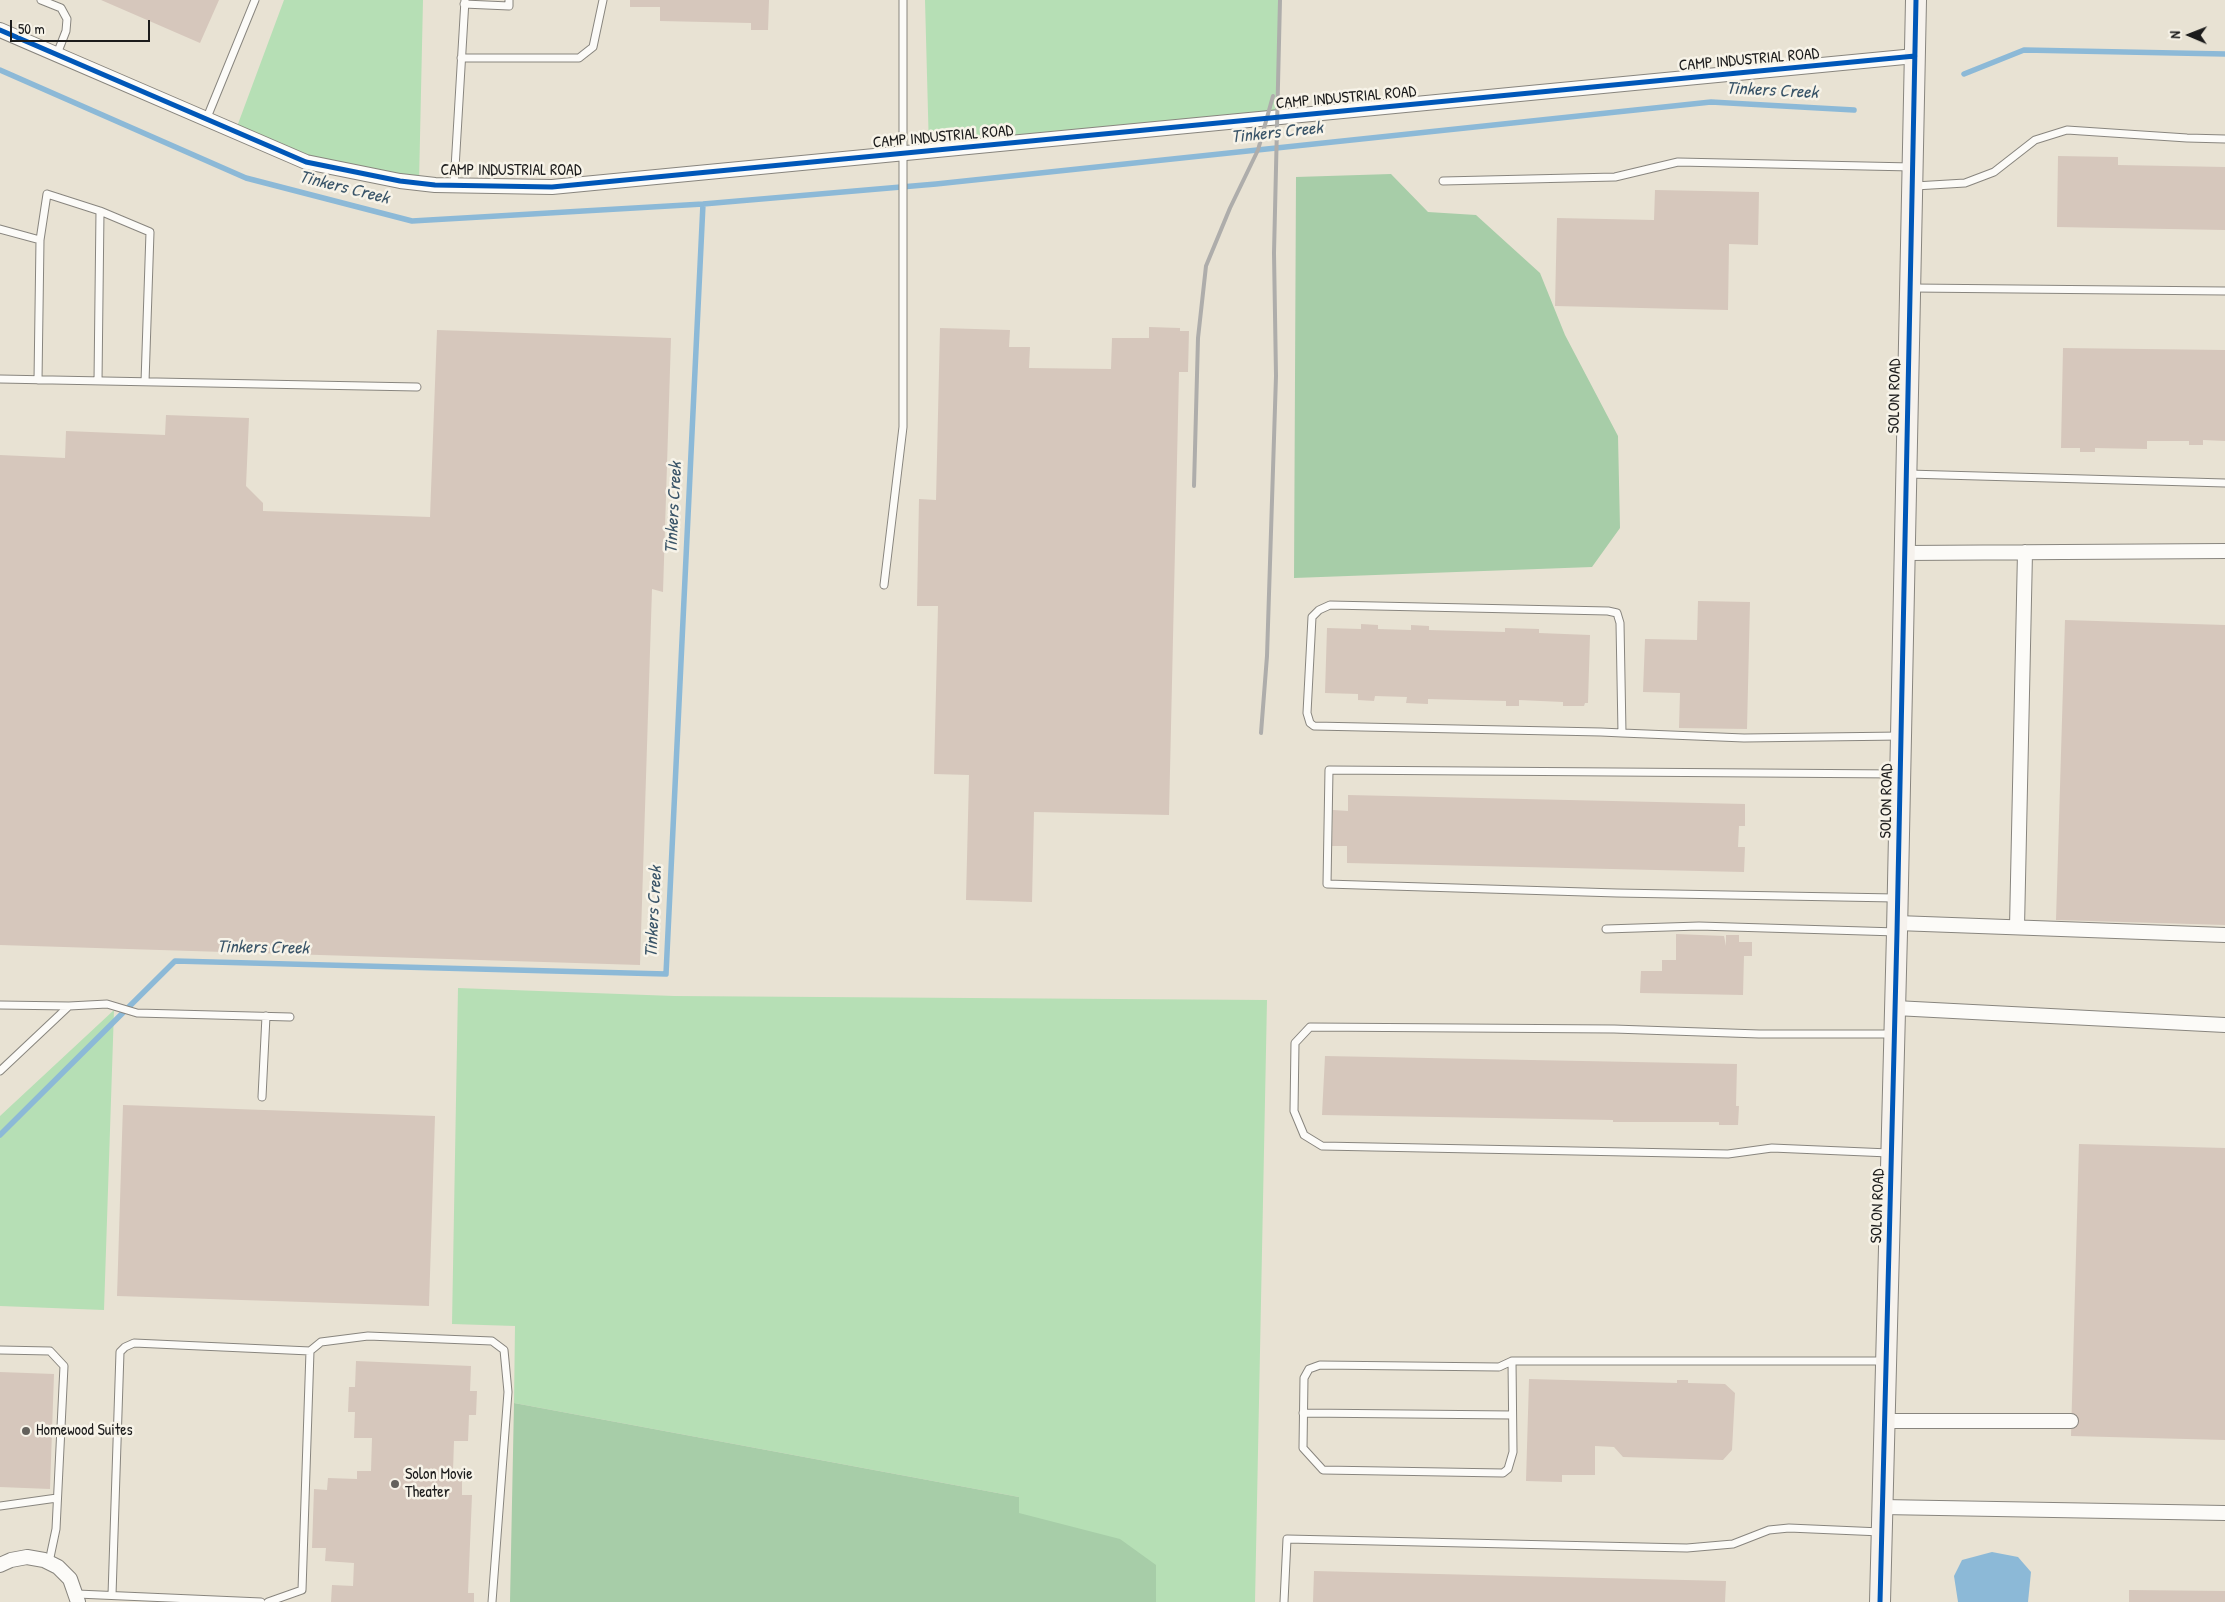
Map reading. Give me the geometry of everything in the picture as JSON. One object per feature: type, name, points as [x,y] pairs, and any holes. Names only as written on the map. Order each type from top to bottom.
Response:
[{"type":"street","name":"SOLON ROAD","points":[[1880,1602],[1898,898],[1916,0]]},
{"type":"street","name":"CAMP INDUSTRIAL ROAD","points":[[0,30],[306,162],[400,180],[454,185],[552,187],[1915,56]]},
{"type":"street","points":[[1904,553],[2225,551]]},
{"type":"street","points":[[2017,928],[2025,552]]},
{"type":"street","points":[[1897,927],[2017,928],[2225,935]]},
{"type":"street","points":[[1895,1008],[2225,1025]]},
{"type":"street","points":[[1885,1421],[2071,1421]]},
{"type":"street","points":[[1882,1507],[2225,1513]]},
{"type":"street","points":[[0,1566],[11,1560],[27,1557],[49,1562],[58,1567],[70,1579],[78,1598]]},
{"type":"lane","points":[[41,0],[60,8],[67,19],[66,31],[57,54]]},
{"type":"lane","points":[[206,120],[255,0]]},
{"type":"lane","points":[[454,185],[464,2],[509,6],[509,0]]},
{"type":"lane","points":[[461,58],[579,58],[594,46],[603,0]]},
{"type":"lane","points":[[884,585],[902,427],[903,0]]},
{"type":"lane","points":[[1443,181],[1616,177],[1678,162],[1912,176],[1965,183],[1994,172],[2035,140],[2068,130],[2225,139]]},
{"type":"lane","points":[[38,380],[40,240],[47,194],[100,211],[150,232],[145,382]]},
{"type":"lane","points":[[98,381],[100,211]]},
{"type":"lane","points":[[0,229],[40,240]]},
{"type":"lane","points":[[1910,288],[2225,291]]},
{"type":"lane","points":[[0,379],[417,387]]},
{"type":"lane","points":[[1906,474],[2225,483]]},
{"type":"lane","points":[[1622,733],[1620,623],[1618,613],[1608,611],[1330,605],[1319,610],[1312,617],[1307,713],[1310,723],[1314,726],[1622,733],[1744,738],[1901,736]]},
{"type":"lane","points":[[1898,898],[1617,893],[1328,884],[1328,827],[1329,770],[1899,774]]},
{"type":"lane","points":[[1606,929],[1699,926],[1897,927]]},
{"type":"lane","points":[[0,1005],[69,1006],[108,1004],[137,1013],[290,1017]]},
{"type":"lane","points":[[0,1071],[69,1006]]},
{"type":"lane","points":[[262,1097],[266,1016]]},
{"type":"lane","points":[[1892,1153],[1772,1148],[1728,1154],[1322,1146],[1304,1135],[1294,1111],[1294,1043],[1310,1028],[1614,1029],[1759,1034],[1894,1034]]},
{"type":"lane","points":[[112,1595],[120,1352],[124,1347],[134,1343],[310,1351],[321,1342],[368,1336],[492,1341],[504,1350],[508,1392],[492,1602]]},
{"type":"lane","points":[[0,1350],[50,1351],[64,1366],[56,1529],[49,1562]]},
{"type":"lane","points":[[268,1602],[302,1590],[310,1351]]},
{"type":"lane","points":[[1512,1361],[1512,1460],[1503,1473],[1496,1475],[1322,1470],[1303,1448],[1304,1378],[1309,1369],[1314,1366],[1499,1367],[1512,1361],[1886,1361]]},
{"type":"lane","points":[[1303,1413],[1512,1415]]},
{"type":"lane","points":[[0,1506],[57,1498]]},
{"type":"lane","points":[[1284,1602],[1288,1539],[1687,1548],[1733,1544],[1769,1530],[1789,1528],[1882,1532]]},
{"type":"lane","points":[[78,1598],[112,1595],[261,1602]]},
{"type":"green space","points":[[284,0],[423,0],[419,183],[306,162],[235,132]]},
{"type":"green space","points":[[925,0],[1280,0],[1277,117],[929,150]]},
{"type":"green space","points":[[1391,174],[1428,212],[1476,215],[1540,273],[1565,335],[1618,436],[1620,528],[1592,567],[1294,578],[1296,177]]},
{"type":"green space","points":[[458,988],[674,996],[1267,1000],[1255,1602],[1016,1602],[1019,1497],[514,1403],[515,1326],[452,1324]]},
{"type":"green space","points":[[114,1010],[104,1310],[0,1306],[0,1116]]},
{"type":"green space","points":[[514,1403],[1019,1497],[1019,1513],[1120,1539],[1156,1565],[1156,1602],[510,1602]]},
{"type":"water","points":[[1992,1552],[2018,1557],[2031,1572],[2028,1602],[1958,1602],[1954,1576],[1962,1560]]},
{"type":"building","points":[[101,0],[219,0],[200,43]]},
{"type":"building","points":[[630,0],[769,0],[768,30],[751,30],[751,23],[660,21],[660,7],[630,7]]},
{"type":"building","points":[[2058,156],[2118,157],[2118,165],[2225,167],[2225,230],[2057,227]]},
{"type":"building","points":[[1655,190],[1759,192],[1758,245],[1729,244],[1728,310],[1555,306],[1557,218],[1654,220]]},
{"type":"building","points":[[1149,327],[1180,328],[1180,331],[1189,331],[1188,372],[1179,372],[1169,815],[1034,812],[1032,902],[966,900],[969,775],[934,774],[938,606],[917,606],[919,499],[936,500],[940,328],[1010,330],[1009,347],[1030,347],[1029,368],[1111,369],[1112,338],[1149,338]]},
{"type":"building","points":[[437,330],[671,338],[663,592],[652,589],[640,965],[0,945],[0,455],[65,458],[66,431],[165,435],[166,415],[249,418],[246,486],[263,503],[263,511],[430,517]]},
{"type":"building","points":[[2063,348],[2225,350],[2225,441],[2203,440],[2203,445],[2189,445],[2189,441],[2147,441],[2147,449],[2095,448],[2095,452],[2080,452],[2080,448],[2061,448]]},
{"type":"building","points":[[1698,601],[1750,602],[1747,729],[1679,728],[1680,693],[1643,692],[1645,639],[1697,640]]},
{"type":"building","points":[[2065,620],[2225,625],[2225,925],[2056,920]]},
{"type":"building","points":[[1361,624],[1378,625],[1378,629],[1411,630],[1411,625],[1429,626],[1429,630],[1505,632],[1505,628],[1539,629],[1539,633],[1590,635],[1588,703],[1585,703],[1584,706],[1563,706],[1563,702],[1519,700],[1519,706],[1506,706],[1506,701],[1428,699],[1428,704],[1406,703],[1407,697],[1375,696],[1374,701],[1358,700],[1358,694],[1325,693],[1327,628],[1361,629]]},
{"type":"building","points":[[1348,795],[1745,804],[1745,826],[1739,826],[1738,847],[1745,847],[1744,872],[1347,863],[1347,846],[1332,846],[1333,810],[1348,811]]},
{"type":"building","points":[[1676,934],[1724,936],[1726,946],[1726,935],[1739,935],[1739,942],[1752,942],[1752,956],[1744,956],[1743,995],[1640,993],[1641,971],[1662,971],[1662,960],[1676,960]]},
{"type":"building","points":[[1325,1056],[1737,1064],[1736,1106],[1739,1106],[1738,1125],[1719,1125],[1719,1122],[1613,1122],[1613,1120],[1322,1115]]},
{"type":"building","points":[[123,1105],[435,1116],[429,1306],[117,1296]]},
{"type":"building","points":[[2079,1144],[2225,1148],[2225,1440],[2071,1436]]},
{"type":"building","name":"Solon Movie Theater","points":[[356,1361],[471,1366],[470,1391],[477,1391],[476,1415],[469,1415],[468,1441],[454,1441],[453,1471],[462,1471],[462,1495],[472,1495],[468,1593],[474,1593],[474,1602],[331,1602],[332,1585],[353,1586],[354,1563],[325,1561],[326,1548],[312,1548],[314,1489],[327,1490],[328,1478],[357,1479],[357,1471],[371,1471],[372,1438],[354,1438],[355,1412],[348,1412],[349,1387],[355,1387]]},
{"type":"building","name":"Homewood Suites","points":[[0,1372],[54,1374],[50,1489],[0,1487]]},
{"type":"building","points":[[1529,1379],[1677,1383],[1677,1380],[1688,1380],[1688,1383],[1725,1384],[1735,1393],[1732,1450],[1723,1460],[1623,1457],[1614,1447],[1595,1446],[1595,1475],[1562,1475],[1562,1482],[1526,1481]]},
{"type":"building","points":[[1314,1571],[1726,1581],[1725,1602],[1313,1602]]},
{"type":"building","points":[[2129,1590],[2225,1591],[2225,1602],[2129,1602]]},
{"type":"waterway","name":"Tinkers Creek","points":[[1964,74],[2024,50],[2225,54]]},
{"type":"waterway","name":"Tinkers Creek","points":[[0,70],[246,178],[412,221],[703,204],[936,184],[1711,102],[1854,110]]},
{"type":"waterway","name":"Tinkers Creek","points":[[0,1135],[175,961],[666,974],[703,204]]},
{"type":"railway","points":[[1261,733],[1267,656],[1276,376],[1274,253],[1280,0]]},
{"type":"railway","points":[[1194,486],[1198,338],[1206,266],[1230,208],[1258,150],[1273,96]]},
{"type":"cycle path","points":[[1880,1602],[1897,932],[1916,0]]},
{"type":"cycle path","points":[[0,30],[306,162],[400,181],[435,185],[552,187],[1915,56]]},
{"type":"place","name":"Homewood Suites","points":[[26,1431]]},
{"type":"place","name":"Solon Movie Theater","points":[[395,1484]]}]
